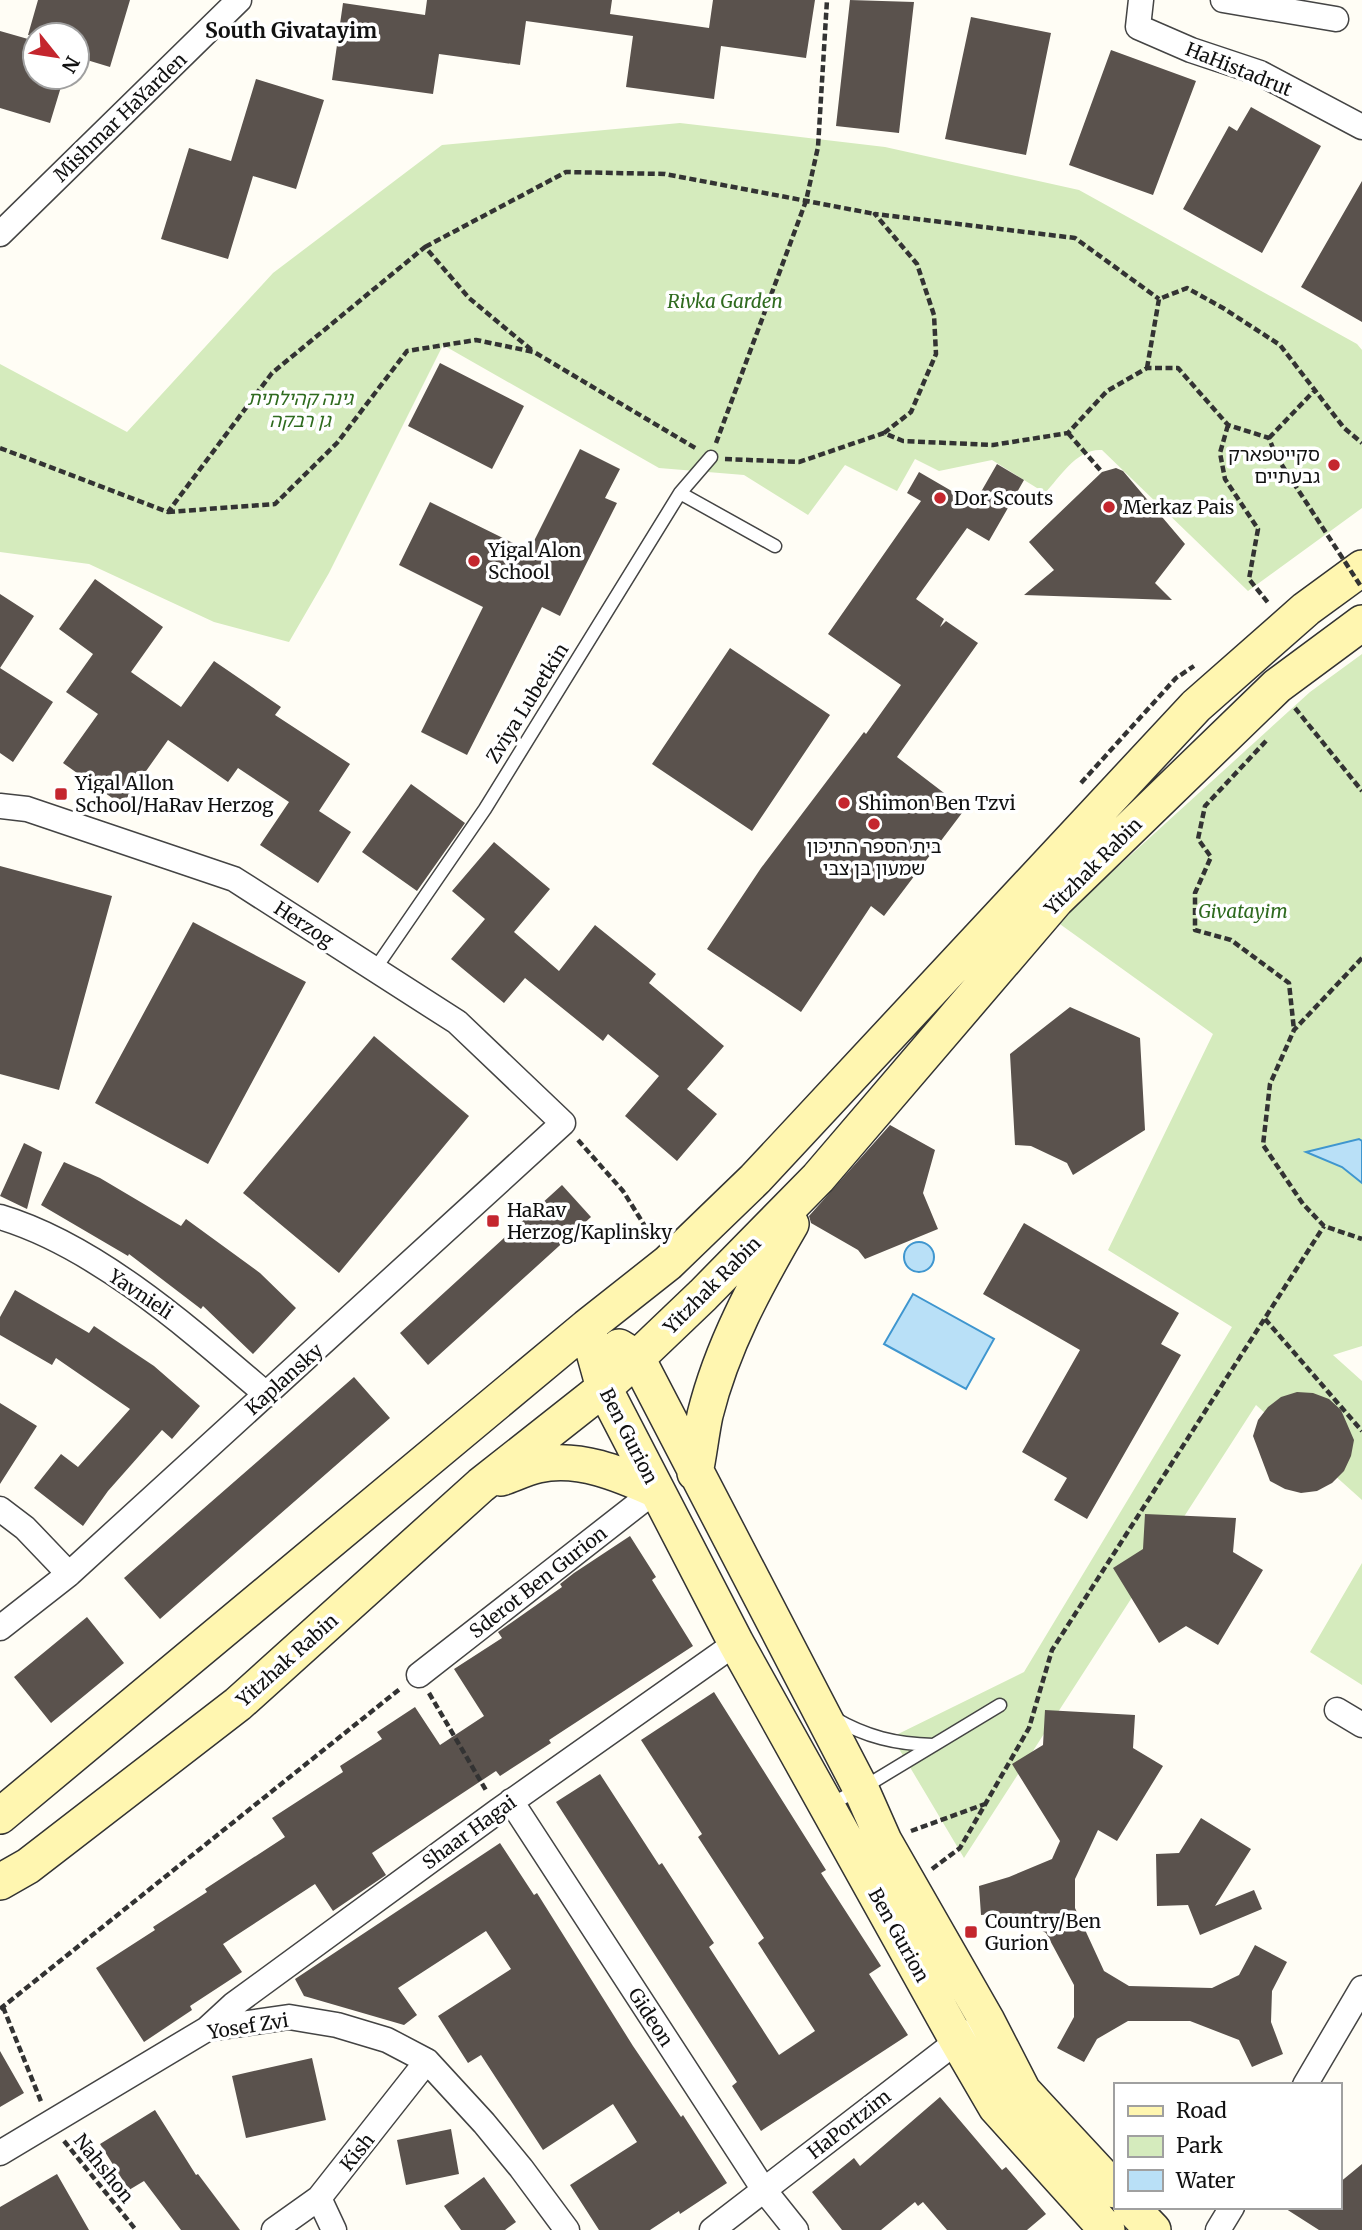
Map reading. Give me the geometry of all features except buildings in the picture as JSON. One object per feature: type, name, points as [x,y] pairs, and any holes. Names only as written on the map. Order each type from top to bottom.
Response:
[{"type":"main road","name":"Yitzhak Rabin","points":[[0,1816],[587,1327],[668,1263],[755,1180],[1196,706],[1306,609],[1362,568]]},
{"type":"main road","name":"Yitzhak Rabin","points":[[0,1882],[28,1866],[238,1704],[481,1485],[604,1388],[637,1358],[818,1178],[1056,900],[1277,686],[1362,623]]},
{"type":"main road","points":[[695,1473],[705,1415],[734,1329],[762,1273],[818,1178]]},
{"type":"main road","points":[[587,1327],[637,1358]]},
{"type":"main road","name":"Ben Gurion","points":[[587,1327],[604,1388],[656,1490],[736,1643],[957,2040],[996,2107],[1107,2230]]},
{"type":"main road","name":"Ben Gurion","points":[[637,1358],[861,1789],[884,1841],[987,2021],[1023,2091],[1114,2189]]},
{"type":"main road","points":[[481,1485],[539,1465],[569,1463],[616,1472],[656,1490]]},
{"type":"main road","points":[[1133,2209],[1153,2230]]},
{"type":"street","name":"Mishmar HaYarden","points":[[0,234],[239,0]]},
{"type":"street","name":"HaHistadrut","points":[[1141,0],[1138,27],[1191,50],[1260,73],[1362,127]]},
{"type":"street","points":[[1223,0],[1336,19]]},
{"type":"street","name":"Herzog","points":[[0,806],[27,809],[234,879],[457,1022],[563,1124]]},
{"type":"street","name":"Kaplansky","points":[[0,1628],[69,1574],[563,1124]]},
{"type":"street","name":"Yavnieli","points":[[0,1217],[73,1248],[174,1316],[267,1395]]},
{"type":"street","name":"Sderot Ben Gurion","points":[[419,1675],[656,1490]]},
{"type":"street","points":[[0,1508],[25,1528],[69,1574]]},
{"type":"street","name":"Shaar Hagai","points":[[207,2029],[233,2005],[504,1806],[736,1643]]},
{"type":"street","points":[[1337,1710],[1362,1725]]},
{"type":"street","name":"Gideon","points":[[504,1806],[764,2190],[796,2230]]},
{"type":"street","points":[[1305,2083],[1362,1988]]},
{"type":"street","name":"Yosef Zvi","points":[[0,2153],[207,2029],[289,2017],[337,2025],[374,2036],[427,2061],[522,2168],[567,2230]]},
{"type":"street","name":"HaPortzim","points":[[712,2230],[957,2040],[987,2021]]},
{"type":"street","name":"Kish","points":[[274,2230],[319,2198],[427,2061]]},
{"type":"street","points":[[319,2198],[334,2230]]},
{"type":"street","points":[[1218,2230],[1231,2209]]},
{"type":"lane","name":"Zviya Lubetkin","points":[[375,969],[485,809],[680,493],[711,457]]},
{"type":"lane","points":[[680,493],[775,546]]},
{"type":"lane","points":[[828,1805],[861,1789],[1000,1704]]},
{"type":"lane","points":[[818,1708],[835,1720],[888,1742],[933,1745]]},
{"type":"path","points":[[711,457],[806,201],[818,147],[827,0]]},
{"type":"path","points":[[168,512],[272,373],[425,247],[566,172],[664,174],[875,214],[1076,238],[1159,299]]},
{"type":"path","points":[[425,247],[468,298],[534,352],[711,457],[799,462],[884,433],[911,412],[936,354],[934,315],[917,264],[875,214]]},
{"type":"path","points":[[1159,299],[1187,288],[1280,345],[1344,428],[1362,443]]},
{"type":"path","points":[[1147,368],[1159,299]]},
{"type":"path","points":[[0,448],[168,512],[275,504],[337,443],[407,351],[476,340],[534,352]]},
{"type":"path","points":[[884,433],[903,441],[993,445],[1068,433],[1107,390],[1147,368],[1178,368],[1228,425],[1269,438]]},
{"type":"path","points":[[1269,438],[1315,390]]},
{"type":"path","points":[[1228,425],[1220,453],[1225,479],[1258,529],[1249,579],[1286,627]]},
{"type":"path","points":[[1068,433],[1102,472]]},
{"type":"path","points":[[1269,438],[1276,456],[1362,588]]},
{"type":"path","points":[[1277,686],[1362,791]]},
{"type":"path","points":[[1269,737],[1205,806],[1198,839],[1212,857],[1195,893],[1195,929],[1231,940],[1289,983],[1294,1030]]},
{"type":"path","points":[[1362,958],[1294,1030],[1270,1083],[1263,1145],[1303,1204],[1324,1226],[1362,1240]]},
{"type":"path","points":[[563,1124],[623,1191],[668,1263]]},
{"type":"path","points":[[909,1886],[960,1848],[1029,1728],[1052,1650],[1324,1226]]},
{"type":"path","points":[[1265,1319],[1362,1431]]},
{"type":"path","points":[[2,2008],[419,1675],[504,1806]]},
{"type":"path","points":[[884,1841],[986,1804]]},
{"type":"path","name":"Nahshon","points":[[2,2008],[50,2124],[136,2230]]},
{"type":"green space","name":"Rivka Garden","points":[[680,123],[885,147],[1079,190],[1357,344],[1362,350],[1362,508],[1248,591],[1102,450],[1093,451],[1077,459],[1045,493],[992,460],[939,471],[915,459],[897,491],[845,465],[808,515],[744,475],[659,468],[443,345],[329,573],[289,642],[214,622],[89,564],[0,552],[0,364],[127,432],[273,273],[442,145]]},
{"type":"green space","name":"Givatayim","points":[[1362,654],[1362,1346],[1333,1355],[1362,1381],[1362,1500],[1256,1405],[964,1858],[892,1737],[1024,1672],[1232,1327],[1108,1250],[1213,1034],[1057,922],[1310,692]]},
{"type":"green space","points":[[1362,1563],[1362,1685],[1310,1652]]},
{"type":"water","points":[[1359,1139],[1362,1141],[1362,1183],[1342,1167],[1306,1152]]},
{"type":"water","points":[[919,1242],[930,1246],[934,1257],[930,1268],[919,1272],[908,1268],[904,1257],[908,1246]]},
{"type":"water","points":[[913,1294],[994,1339],[966,1389],[884,1344]]},
{"type":"place","name":"סקייטפארק גבעתיים","points":[[1334,465]]},
{"type":"place","name":"Dor Scouts","points":[[940,498]]},
{"type":"place","name":"Merkaz Pais","points":[[1109,507]]},
{"type":"place","name":"Yigal Alon School","points":[[474,561]]},
{"type":"place","name":"Yigal Allon School/HaRav Herzog","points":[[61,794]]},
{"type":"place","name":"Shimon Ben Tzvi","points":[[844,803]]},
{"type":"place","name":"בית הספר התיכון שמעון בן צבי","points":[[874,824]]},
{"type":"place","name":"HaRav Herzog/Kaplinsky","points":[[493,1221]]},
{"type":"place","name":"Country/Ben Gurion","points":[[971,1932]]},
{"type":"district","name":"South Givatayim","points":[[291,30]]},
{"type":"park label","name":"גינה קהילתית גן רבקה","points":[[300,409]]}]
